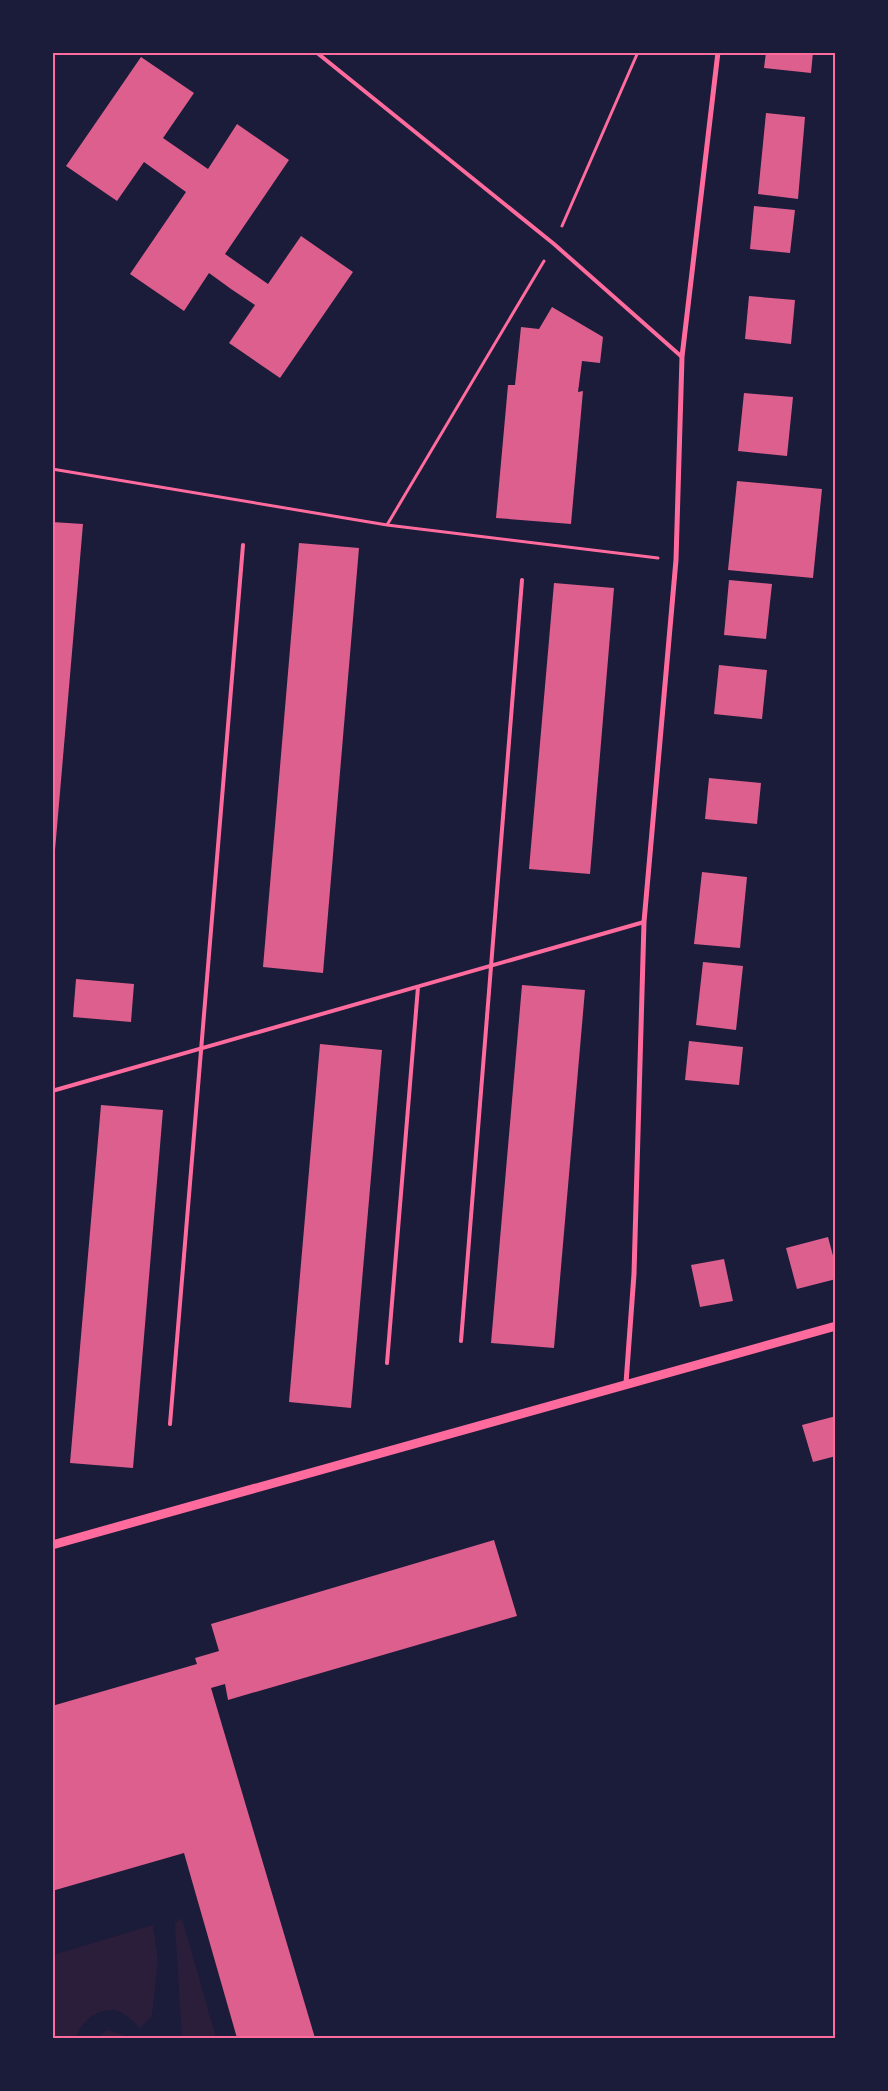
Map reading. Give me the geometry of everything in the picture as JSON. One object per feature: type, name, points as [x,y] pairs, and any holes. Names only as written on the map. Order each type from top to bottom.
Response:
[{"type":"street","points":[[626,1383],[634,1274],[644,922],[676,560],[682,357],[718,52]]},
{"type":"street","points":[[52,1545],[626,1383],[836,1326]]},
{"type":"lane","points":[[316,52],[554,244],[682,357]]},
{"type":"lane","points":[[170,1424],[243,545]]},
{"type":"lane","points":[[461,1341],[522,580]]},
{"type":"lane","points":[[52,1092],[644,922]]},
{"type":"lane","points":[[387,1363],[418,987]]},
{"type":"path","points":[[387,525],[554,244],[638,52]]},
{"type":"path","points":[[52,469],[387,525],[676,560]]},
{"type":"shaded area","points":[[182,1918],[216,2038],[182,2038],[175,1923]]},
{"type":"shaded area","points":[[153,1925],[158,1961],[152,2016],[140,2028],[121,2012],[104,2011],[86,2021],[76,2038],[53,2038],[53,1955]]},
{"type":"shaded area","points":[[108,2030],[123,2035],[124,2038],[96,2038]]},
{"type":"building","points":[[766,52],[813,52],[811,73],[764,68]]},
{"type":"building","points":[[141,57],[194,93],[163,138],[208,169],[237,124],[289,160],[225,254],[268,284],[301,236],[353,272],[280,378],[229,343],[255,305],[209,273],[184,311],[130,274],[186,192],[144,162],[117,201],[66,166]]},
{"type":"building","points":[[766,113],[805,117],[798,199],[758,194]]},
{"type":"building","points":[[754,206],[795,210],[790,253],[750,249]]},
{"type":"building","points":[[749,296],[795,300],[791,344],[745,339]]},
{"type":"building","points":[[552,307],[603,337],[600,363],[582,361],[578,392],[583,391],[571,524],[496,518],[508,385],[515,385],[521,327],[539,329]]},
{"type":"building","points":[[744,393],[793,397],[787,456],[738,451]]},
{"type":"building","points":[[737,481],[822,489],[813,578],[728,570]]},
{"type":"building","points":[[52,522],[83,524],[54,862],[52,862]]},
{"type":"building","points":[[299,543],[359,548],[323,973],[263,967]]},
{"type":"building","points":[[729,580],[772,584],[766,639],[724,635]]},
{"type":"building","points":[[554,583],[614,588],[590,874],[529,869]]},
{"type":"building","points":[[719,665],[767,670],[762,719],[714,714]]},
{"type":"building","points":[[709,778],[761,783],[757,824],[705,819]]},
{"type":"building","points":[[702,872],[747,877],[740,948],[694,944]]},
{"type":"building","points":[[703,962],[743,966],[736,1030],[696,1025]]},
{"type":"building","points":[[76,979],[134,984],[131,1022],[73,1017]]},
{"type":"building","points":[[522,985],[585,990],[554,1348],[491,1343]]},
{"type":"building","points":[[689,1041],[743,1047],[739,1085],[685,1080]]},
{"type":"building","points":[[320,1044],[382,1050],[351,1408],[289,1402]]},
{"type":"building","points":[[101,1105],[163,1110],[133,1468],[70,1463]]},
{"type":"building","points":[[828,1237],[836,1267],[836,1279],[797,1289],[786,1248]]},
{"type":"building","points":[[724,1259],[733,1301],[700,1307],[691,1265]]},
{"type":"building","points":[[836,1416],[836,1456],[813,1462],[802,1425]]},
{"type":"building","points":[[494,1540],[517,1616],[228,1700],[225,1684],[211,1688],[315,2038],[237,2038],[184,1853],[52,1891],[52,1706],[197,1664],[195,1658],[219,1651],[211,1624]]}]
